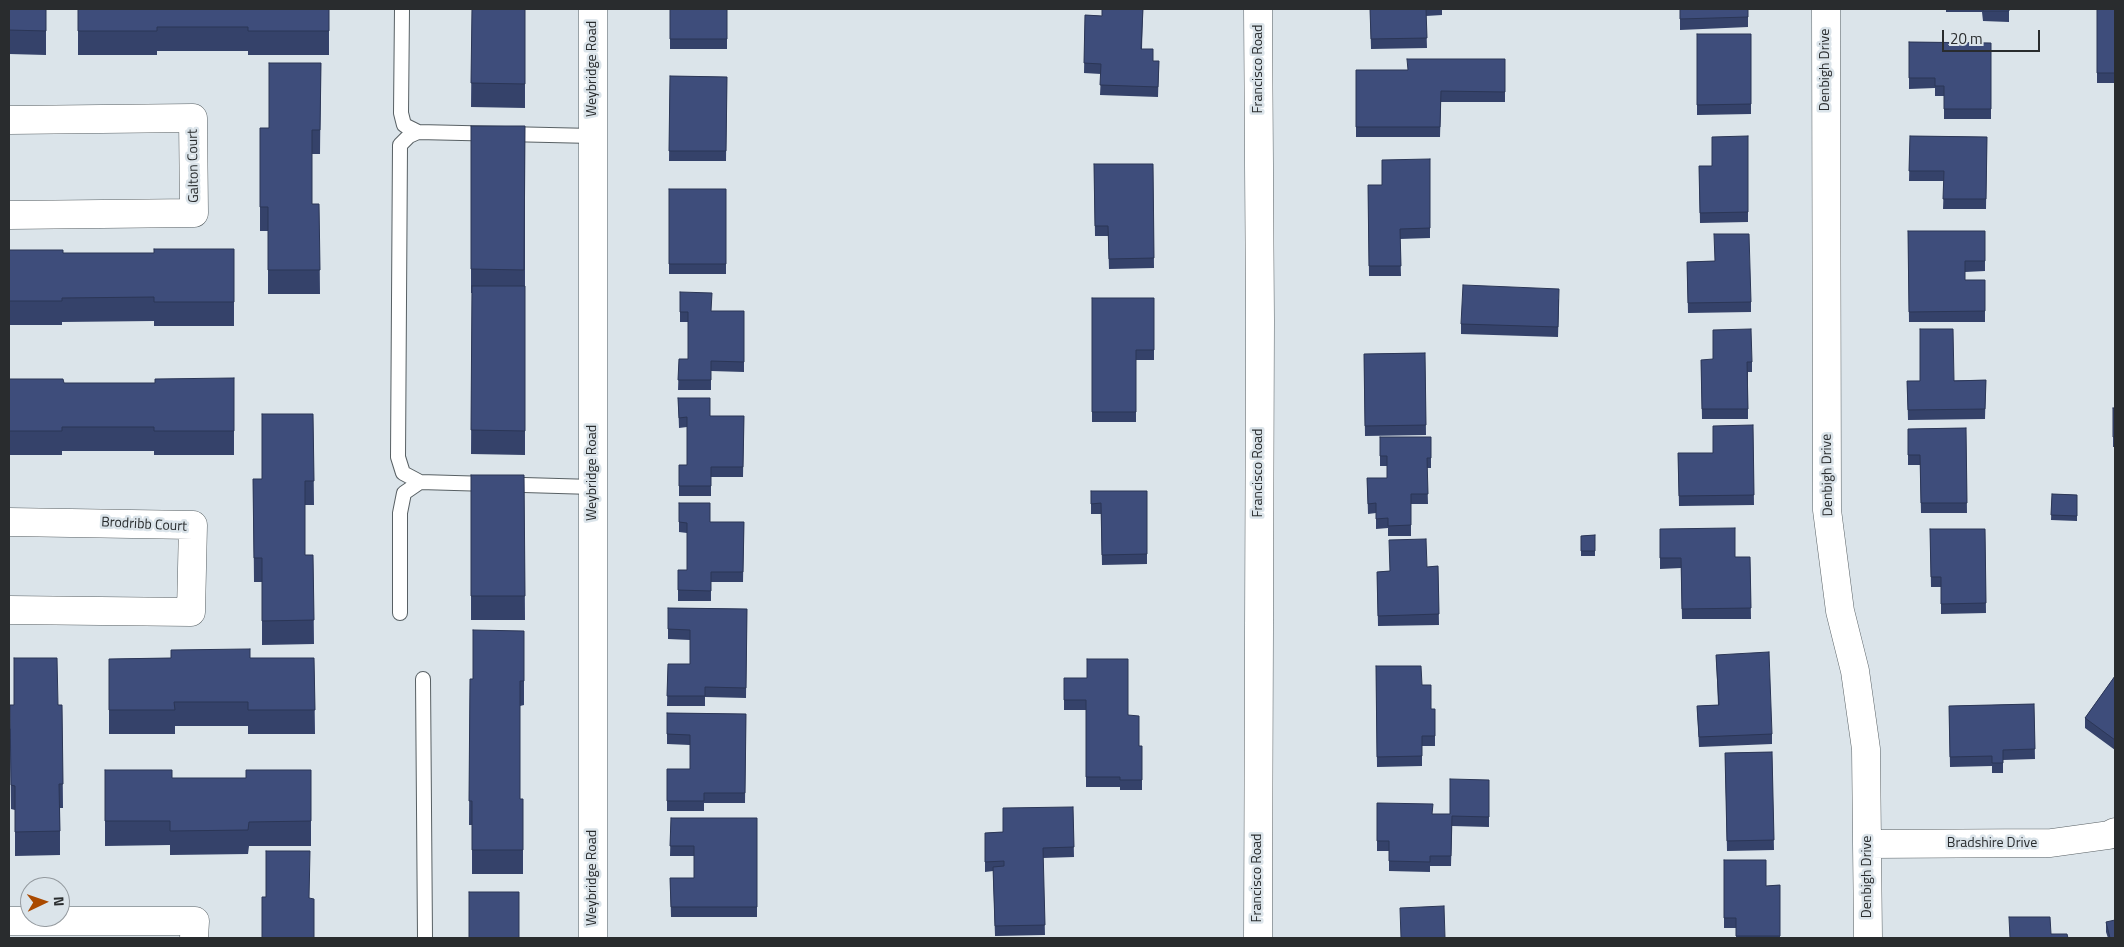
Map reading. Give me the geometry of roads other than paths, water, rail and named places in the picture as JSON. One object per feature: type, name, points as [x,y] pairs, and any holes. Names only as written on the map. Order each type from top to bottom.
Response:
[{"type":"street","name":"Weybridge Road","points":[[592,938],[593,9]]},
{"type":"street","name":"Francisco Road","points":[[1258,9],[1260,331],[1258,938]]},
{"type":"street","name":"Denbigh Drive","points":[[1826,9],[1827,510],[1840,611],[1855,671],[1866,749],[1868,938]]},
{"type":"street","name":"Galton Court","points":[[9,120],[193,118],[194,213],[9,215]]},
{"type":"street","name":"Brodribb Court","points":[[9,522],[193,525],[191,612],[9,610]]},
{"type":"street","name":"Bradshire Drive","points":[[1868,844],[2051,843],[2109,835],[2115,832]]},
{"type":"street","points":[[9,921],[195,920],[194,938]]},
{"type":"lane","points":[[402,9],[401,113],[404,125],[418,132],[593,136]]},
{"type":"lane","points":[[418,132],[409,136],[400,145],[398,458],[404,473],[420,482],[593,487]]},
{"type":"lane","points":[[400,614],[400,513],[404,493],[420,482]]},
{"type":"lane","points":[[423,680],[425,938]]}]
